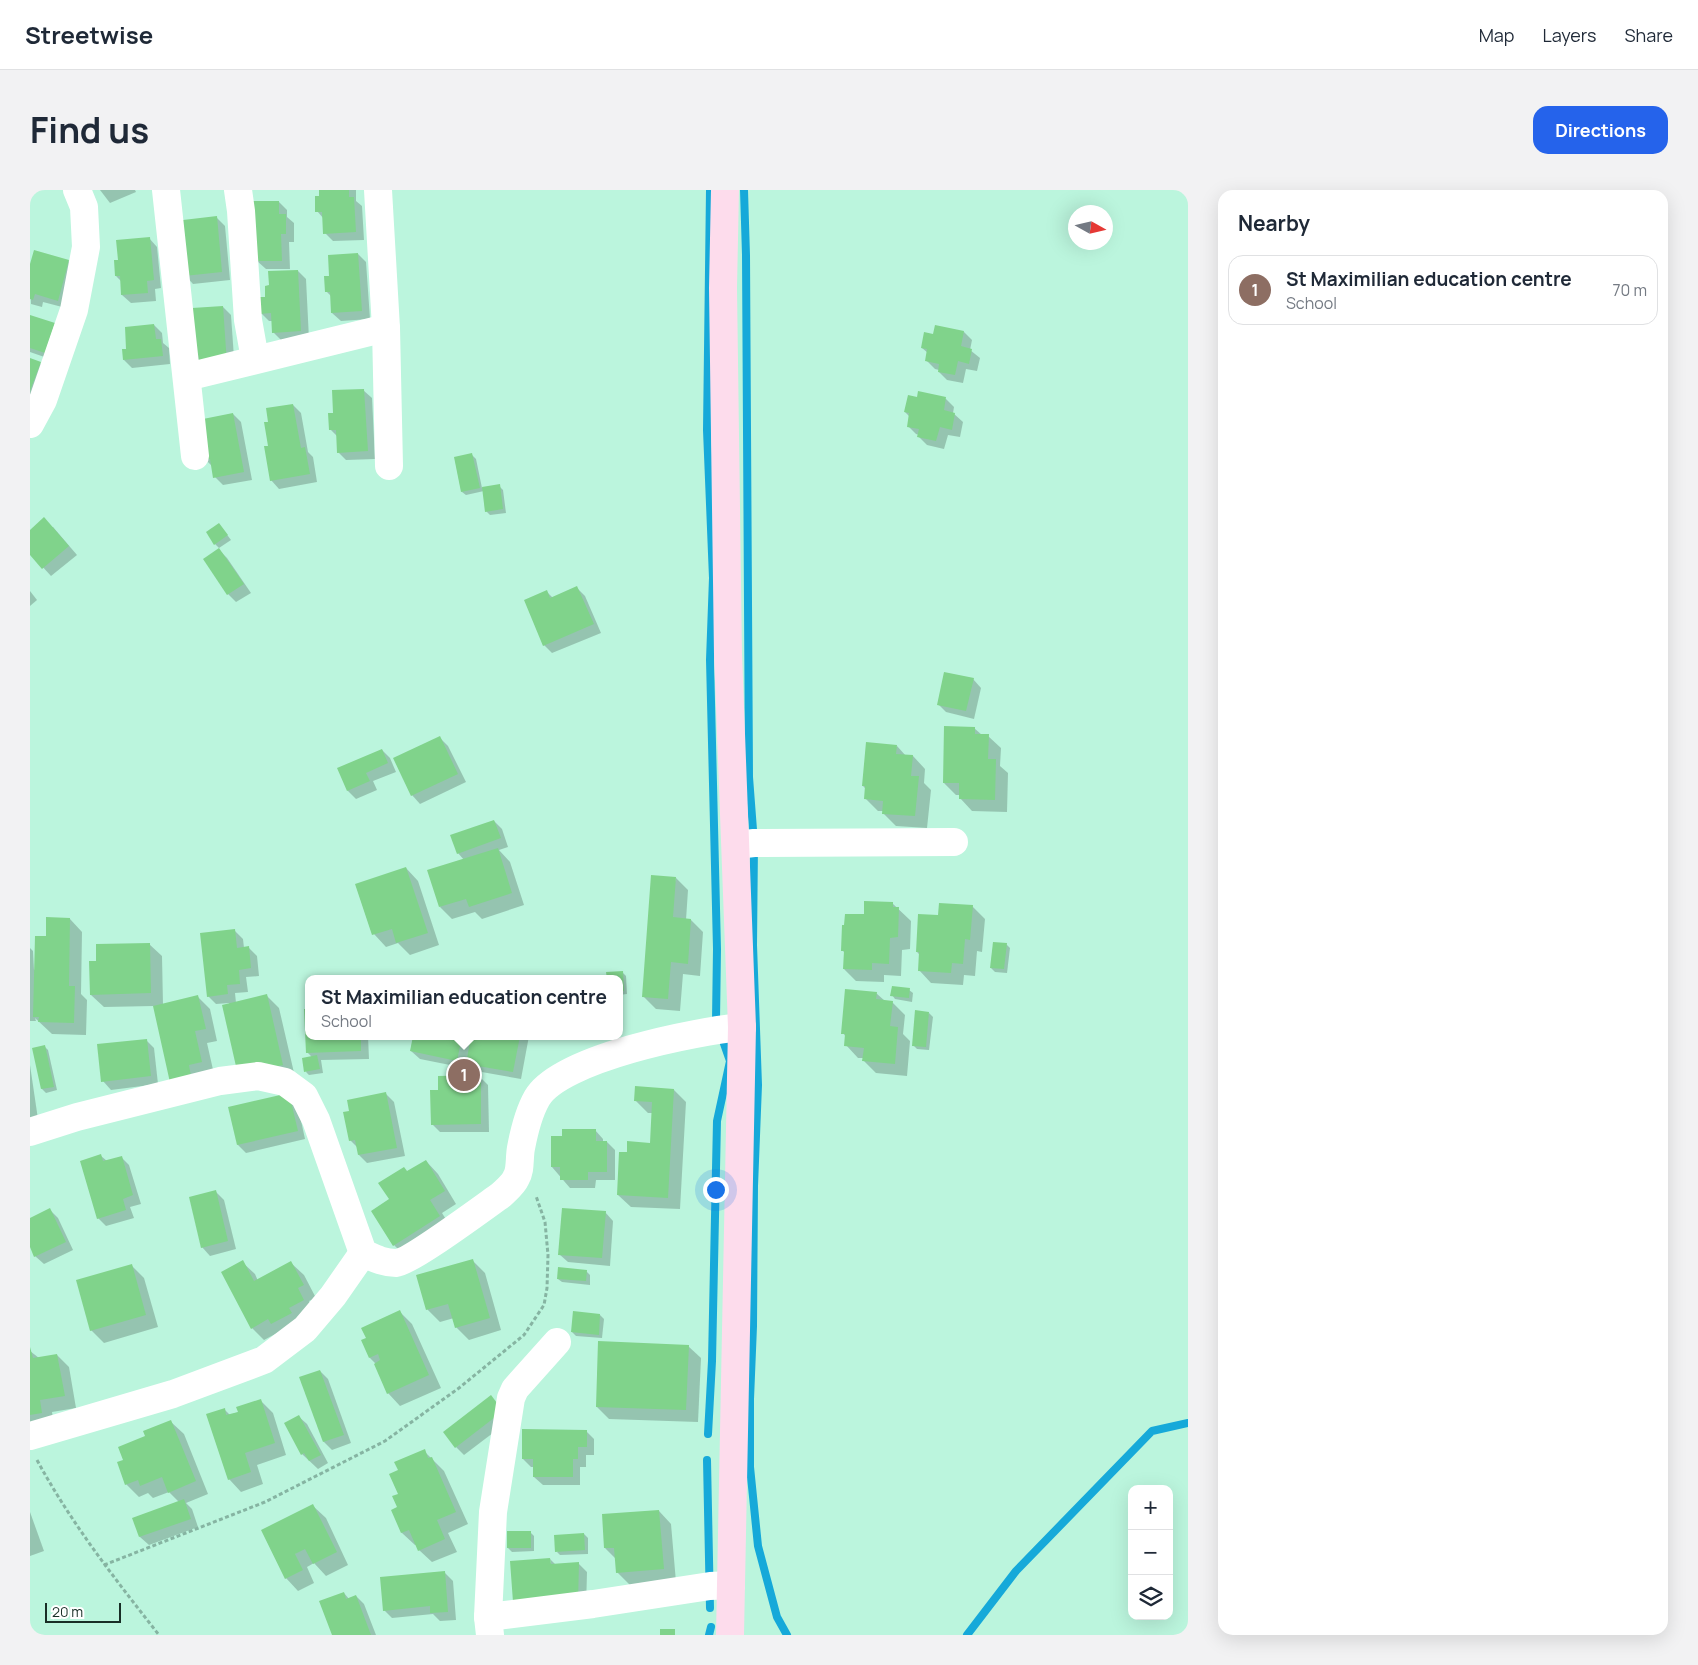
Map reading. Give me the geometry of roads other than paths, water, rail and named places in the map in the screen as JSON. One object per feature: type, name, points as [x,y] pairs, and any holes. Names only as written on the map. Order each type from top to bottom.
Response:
[{"type":"main road","points":[[725,190],[723,288],[728,654],[742,1027],[730,1635]]},
{"type":"street","points":[[30,424],[43,400],[75,301],[86,247],[84,208],[77,190]]},
{"type":"street","points":[[166,190],[195,456]]},
{"type":"street","points":[[238,190],[248,320],[255,359]]},
{"type":"street","points":[[378,190],[386,328],[389,466]]},
{"type":"street","points":[[187,377],[386,328]]},
{"type":"street","points":[[736,845],[754,842],[954,842]]},
{"type":"street","points":[[30,1132],[220,1081],[258,1076],[285,1082],[304,1096],[316,1120],[363,1253],[382,1262],[399,1263],[501,1195],[511,1185],[518,1174],[521,1149],[537,1098],[544,1088],[555,1080],[616,1053],[718,1029],[742,1027]]},
{"type":"street","points":[[32,1445],[264,1360],[305,1329],[333,1296],[363,1253]]},
{"type":"street","points":[[557,1342],[514,1389],[511,1398],[493,1512],[489,1626],[592,1604],[710,1586],[731,1585]]},
{"type":"waterway","points":[[708,1434],[712,1361],[717,1121],[730,1061],[716,1021],[717,949],[710,660],[713,578],[707,430],[710,190]]},
{"type":"waterway","points":[[744,190],[749,777],[754,843],[753,945],[758,1085],[754,1186],[750,1467],[758,1546],[777,1617],[787,1635]]},
{"type":"waterway","points":[[967,1635],[1016,1571],[1152,1431],[1188,1423]]},
{"type":"waterway","points":[[707,1460],[710,1608]]},
{"type":"waterway","points":[[709,1635],[711,1627]]},
{"type":"place","name":"St Maximilian education centre","points":[[464,1075]]}]
